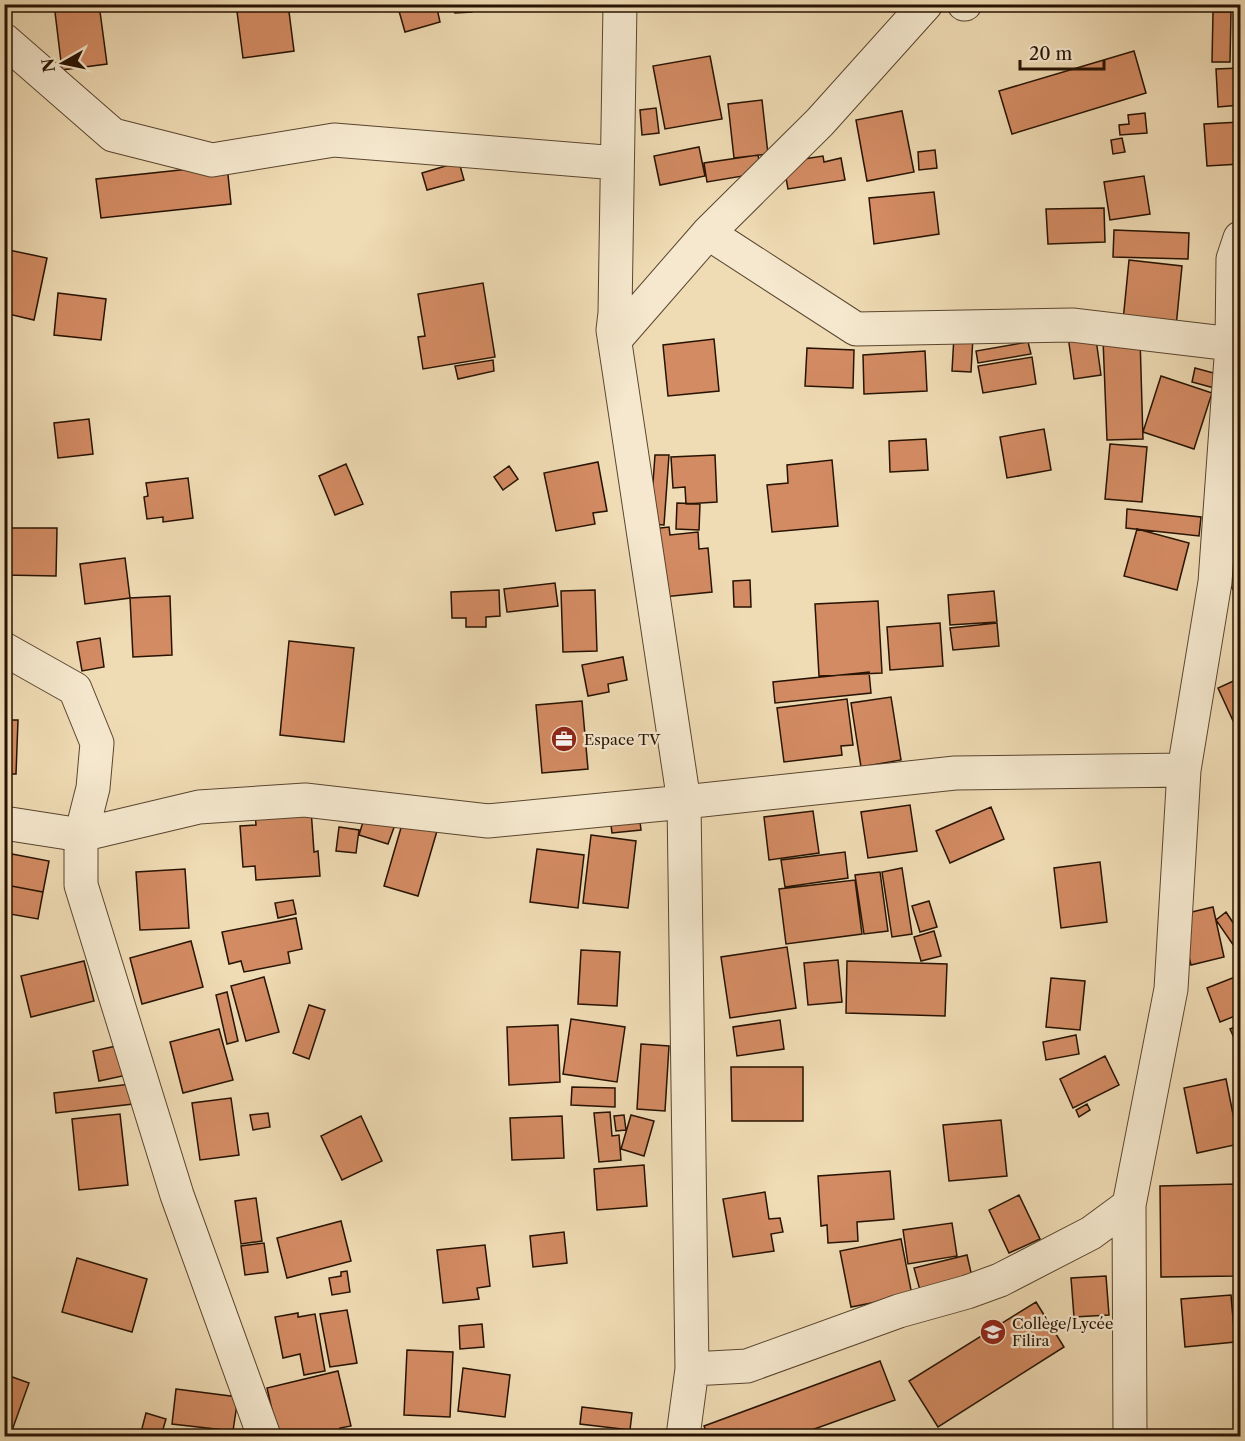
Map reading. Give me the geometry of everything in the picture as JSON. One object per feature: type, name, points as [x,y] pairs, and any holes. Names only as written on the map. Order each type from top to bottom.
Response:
[{"type":"street","points":[[620,4],[613,330],[684,802],[692,1369],[683,1437]]},
{"type":"street","points":[[614,337],[620,334],[708,233],[819,122],[926,4]]},
{"type":"street","points":[[4,40],[113,135],[212,160],[334,140],[617,164]]},
{"type":"street","points":[[708,233],[856,329],[1072,326],[1232,344]]},
{"type":"street","points":[[1130,1437],[1129,1205],[1171,989],[1184,770],[1215,582],[1232,344],[1233,258],[1240,238]]},
{"type":"street","points":[[4,649],[75,689],[97,742],[93,788],[81,835],[81,885],[177,1195],[264,1437]]},
{"type":"street","points":[[4,823],[81,835],[199,807],[305,800],[488,821],[955,773],[1184,770]]},
{"type":"street","points":[[692,1369],[747,1366],[899,1311],[968,1292],[1000,1280],[1091,1233],[1129,1205]]},
{"type":"building","points":[[54,4],[99,4],[107,64],[62,70]]},
{"type":"building","points":[[236,4],[288,4],[294,51],[243,58]]},
{"type":"building","points":[[397,4],[436,4],[440,22],[405,32]]},
{"type":"building","points":[[454,4],[472,4],[472,12],[455,13]]},
{"type":"building","points":[[1235,8],[1240,8],[1240,33],[1236,34]]},
{"type":"building","points":[[1213,12],[1231,12],[1230,62],[1212,62]]},
{"type":"building","points":[[1134,51],[1146,93],[1012,134],[999,91]]},
{"type":"building","points":[[710,56],[722,119],[665,129],[653,66]]},
{"type":"building","points":[[1240,68],[1240,105],[1218,107],[1216,69]]},
{"type":"building","points":[[762,100],[768,154],[734,158],[728,104]]},
{"type":"building","points":[[656,108],[659,133],[642,135],[640,110]]},
{"type":"building","points":[[902,111],[914,172],[867,181],[856,120]]},
{"type":"building","points":[[1145,113],[1147,133],[1120,135],[1119,125],[1129,124],[1128,115]]},
{"type":"building","points":[[1240,122],[1240,164],[1207,166],[1204,124]]},
{"type":"building","points":[[1122,138],[1125,152],[1113,154],[1111,140]]},
{"type":"building","points":[[699,147],[705,176],[660,185],[654,156]]},
{"type":"building","points":[[935,150],[937,168],[919,170],[918,152]]},
{"type":"building","points":[[758,155],[761,173],[707,182],[704,163]]},
{"type":"building","points":[[823,156],[824,162],[841,158],[845,180],[788,189],[784,167],[797,160]]},
{"type":"building","points":[[459,162],[464,180],[427,190],[422,173]]},
{"type":"building","points":[[227,165],[231,204],[101,218],[96,179]]},
{"type":"building","points":[[1144,176],[1150,214],[1110,220],[1104,182]]},
{"type":"building","points":[[934,192],[939,234],[874,244],[869,198]]},
{"type":"building","points":[[1104,208],[1105,242],[1048,244],[1046,209]]},
{"type":"building","points":[[1114,230],[1189,233],[1188,259],[1113,257]]},
{"type":"building","points":[[4,249],[47,258],[34,320],[4,313]]},
{"type":"building","points":[[1129,260],[1182,266],[1176,327],[1123,321]]},
{"type":"building","points":[[483,283],[495,357],[423,369],[418,337],[425,336],[418,294]]},
{"type":"building","points":[[58,293],[106,299],[101,340],[54,335]]},
{"type":"building","points":[[1095,332],[1101,375],[1074,379],[1068,336]]},
{"type":"building","points":[[954,336],[973,337],[971,372],[952,371]]},
{"type":"building","points":[[1140,338],[1143,439],[1107,440],[1103,339]]},
{"type":"building","points":[[714,339],[719,391],[668,396],[663,345]]},
{"type":"building","points":[[1028,342],[1031,354],[978,363],[976,351]]},
{"type":"building","points":[[807,348],[854,350],[853,388],[805,386]]},
{"type":"building","points":[[925,351],[927,391],[864,394],[863,355]]},
{"type":"building","points":[[1032,357],[1036,384],[983,393],[978,366]]},
{"type":"building","points":[[493,360],[494,371],[458,379],[455,366]]},
{"type":"building","points":[[1195,368],[1221,375],[1218,389],[1192,382]]},
{"type":"building","points":[[1161,376],[1212,393],[1194,449],[1143,432]]},
{"type":"building","points":[[89,419],[93,454],[58,458],[54,423]]},
{"type":"building","points":[[1044,429],[1051,470],[1007,478],[1000,437]]},
{"type":"building","points":[[926,439],[928,470],[890,472],[889,441]]},
{"type":"building","points":[[1110,444],[1147,447],[1142,502],[1105,499]]},
{"type":"building","points":[[655,455],[669,455],[664,525],[650,524]]},
{"type":"building","points":[[715,455],[717,502],[686,504],[685,487],[673,488],[671,457]]},
{"type":"building","points":[[832,460],[838,526],[772,532],[767,485],[788,483],[787,465]]},
{"type":"building","points":[[598,462],[607,511],[593,513],[595,524],[556,531],[544,473]]},
{"type":"building","points":[[346,464],[363,504],[335,515],[319,476]]},
{"type":"building","points":[[509,466],[518,479],[503,490],[494,477]]},
{"type":"building","points":[[188,478],[193,518],[163,522],[163,517],[147,519],[144,497],[148,496],[146,483]]},
{"type":"building","points":[[677,503],[700,504],[699,530],[676,529]]},
{"type":"building","points":[[1127,509],[1201,517],[1199,536],[1126,528]]},
{"type":"building","points":[[669,527],[670,535],[698,532],[699,549],[708,548],[712,592],[663,597],[651,529]]},
{"type":"building","points":[[4,528],[57,528],[56,576],[4,575]]},
{"type":"building","points":[[1137,529],[1189,543],[1177,590],[1124,576]]},
{"type":"building","points":[[125,558],[130,598],[85,604],[80,564]]},
{"type":"building","points":[[1240,571],[1240,595],[1228,585]]},
{"type":"building","points":[[750,580],[751,607],[734,607],[733,581]]},
{"type":"building","points":[[555,583],[558,606],[507,612],[504,589]]},
{"type":"building","points":[[499,590],[500,616],[486,617],[486,627],[466,627],[466,618],[452,618],[451,592]]},
{"type":"building","points":[[595,590],[597,651],[563,652],[561,591]]},
{"type":"building","points":[[994,591],[997,622],[950,625],[948,595]]},
{"type":"building","points":[[170,596],[172,655],[133,657],[130,598]]},
{"type":"building","points":[[878,601],[882,673],[819,676],[815,604]]},
{"type":"building","points":[[940,623],[943,666],[890,670],[887,627]]},
{"type":"building","points":[[997,623],[999,646],[953,650],[950,628]]},
{"type":"building","points":[[100,638],[104,667],[82,671],[77,642]]},
{"type":"building","points":[[289,641],[354,648],[344,742],[280,735]]},
{"type":"building","points":[[623,657],[627,680],[608,684],[609,692],[588,696],[582,665]]},
{"type":"building","points":[[869,672],[871,693],[775,703],[773,682]]},
{"type":"building","points":[[1240,678],[1240,736],[1218,688]]},
{"type":"building","points":[[891,697],[901,760],[861,767],[851,703]]},
{"type":"building","points":[[847,699],[853,745],[841,746],[842,755],[784,762],[777,708]]},
{"type":"building","points":[[582,701],[588,769],[542,773],[536,705]]},
{"type":"building","points":[[4,720],[18,720],[16,774],[4,774]]},
{"type":"building","points":[[910,805],[917,851],[868,858],[861,812]]},
{"type":"building","points":[[991,807],[1004,839],[950,863],[936,831]]},
{"type":"building","points":[[311,809],[314,852],[318,851],[320,876],[256,880],[255,866],[243,867],[240,826],[256,825],[255,812]]},
{"type":"building","points":[[813,811],[819,853],[769,860],[764,817]]},
{"type":"building","points":[[366,812],[396,822],[388,844],[359,835]]},
{"type":"building","points":[[639,813],[641,830],[612,833],[610,817]]},
{"type":"building","points":[[403,821],[437,831],[418,896],[384,886]]},
{"type":"building","points":[[339,827],[359,830],[356,853],[336,851]]},
{"type":"building","points":[[591,835],[636,841],[628,908],[583,903]]},
{"type":"building","points":[[537,849],[584,855],[578,908],[530,902]]},
{"type":"building","points":[[845,852],[848,878],[785,887],[781,860]]},
{"type":"building","points":[[12,854],[49,861],[43,892],[6,885]]},
{"type":"building","points":[[1100,862],[1107,922],[1061,928],[1054,868]]},
{"type":"building","points":[[902,868],[912,934],[892,937],[882,872]]},
{"type":"building","points":[[185,869],[189,928],[140,930],[136,872]]},
{"type":"building","points":[[880,872],[888,931],[864,934],[855,875]]},
{"type":"building","points":[[855,880],[862,934],[786,944],[779,889]]},
{"type":"building","points":[[6,885],[43,892],[38,919],[4,913]]},
{"type":"building","points":[[293,900],[296,914],[278,918],[275,903]]},
{"type":"building","points":[[929,901],[937,927],[920,932],[912,906]]},
{"type":"building","points":[[1213,907],[1224,957],[1191,965],[1179,915]]},
{"type":"building","points":[[1226,912],[1240,933],[1240,946],[1236,949],[1216,920]]},
{"type":"building","points":[[296,918],[302,949],[288,952],[290,963],[244,972],[241,961],[229,964],[222,932]]},
{"type":"building","points":[[934,931],[941,956],[921,961],[914,937]]},
{"type":"building","points":[[191,941],[203,987],[142,1004],[130,958]]},
{"type":"building","points":[[787,947],[796,1008],[730,1018],[721,957]]},
{"type":"building","points":[[581,950],[620,952],[617,1006],[578,1004]]},
{"type":"building","points":[[838,960],[842,1002],[808,1005],[804,963]]},
{"type":"building","points":[[84,961],[94,1001],[31,1017],[21,976]]},
{"type":"building","points":[[847,961],[947,964],[945,1016],[846,1013]]},
{"type":"building","points":[[1240,975],[1240,1014],[1220,1022],[1207,988]]},
{"type":"building","points":[[264,977],[279,1032],[246,1041],[231,986]]},
{"type":"building","points":[[1051,978],[1085,981],[1080,1030],[1046,1027]]},
{"type":"building","points":[[227,992],[238,1041],[227,1044],[216,995]]},
{"type":"building","points":[[309,1005],[325,1010],[309,1059],[293,1053]]},
{"type":"building","points":[[571,1019],[625,1027],[617,1082],[563,1074]]},
{"type":"building","points":[[780,1020],[784,1049],[737,1056],[733,1027]]},
{"type":"building","points":[[558,1025],[560,1082],[509,1085],[507,1027]]},
{"type":"building","points":[[1240,1025],[1240,1051],[1230,1029]]},
{"type":"building","points":[[219,1029],[233,1080],[183,1093],[170,1042]]},
{"type":"building","points":[[1076,1035],[1079,1054],[1046,1060],[1043,1042]]},
{"type":"building","points":[[641,1044],[669,1046],[665,1111],[637,1109]]},
{"type":"building","points":[[121,1045],[127,1075],[99,1081],[93,1051]]},
{"type":"building","points":[[1105,1056],[1119,1085],[1073,1108],[1060,1079]]},
{"type":"building","points":[[731,1067],[803,1067],[803,1121],[732,1121]]},
{"type":"building","points":[[1226,1079],[1239,1144],[1197,1153],[1184,1088]]},
{"type":"building","points":[[131,1084],[133,1104],[56,1113],[54,1093]]},
{"type":"building","points":[[572,1087],[615,1088],[615,1107],[571,1105]]},
{"type":"building","points":[[231,1098],[239,1155],[200,1160],[192,1103]]},
{"type":"building","points":[[1087,1104],[1090,1110],[1079,1117],[1076,1110]]},
{"type":"building","points":[[610,1112],[612,1136],[619,1135],[621,1160],[599,1162],[594,1113]]},
{"type":"building","points":[[268,1113],[270,1127],[253,1130],[250,1115]]},
{"type":"building","points":[[120,1114],[128,1185],[79,1190],[72,1119]]},
{"type":"building","points":[[624,1115],[626,1130],[616,1131],[614,1116]]},
{"type":"building","points":[[631,1115],[654,1121],[644,1156],[621,1149]]},
{"type":"building","points":[[361,1116],[382,1161],[342,1180],[321,1136]]},
{"type":"building","points":[[562,1116],[564,1158],[512,1160],[510,1118]]},
{"type":"building","points":[[1001,1120],[1007,1176],[949,1181],[943,1125]]},
{"type":"building","points":[[644,1165],[647,1206],[597,1210],[594,1169]]},
{"type":"building","points":[[890,1171],[894,1219],[857,1222],[858,1241],[828,1243],[827,1225],[821,1226],[818,1176]]},
{"type":"building","points":[[1237,1184],[1238,1276],[1161,1277],[1160,1186]]},
{"type":"building","points":[[765,1192],[769,1219],[780,1218],[783,1232],[771,1234],[774,1251],[733,1257],[723,1199]]},
{"type":"building","points":[[1019,1195],[1040,1239],[1009,1253],[989,1210]]},
{"type":"building","points":[[256,1198],[262,1241],[241,1244],[235,1201]]},
{"type":"building","points":[[341,1221],[351,1261],[287,1278],[277,1238]]},
{"type":"building","points":[[952,1223],[957,1256],[908,1264],[903,1230]]},
{"type":"building","points":[[564,1232],[567,1263],[533,1267],[530,1236]]},
{"type":"building","points":[[901,1239],[912,1295],[851,1307],[840,1251]]},
{"type":"building","points":[[264,1243],[268,1272],[245,1275],[241,1246]]},
{"type":"building","points":[[485,1245],[490,1286],[477,1288],[479,1299],[443,1303],[437,1250]]},
{"type":"building","points":[[967,1255],[973,1281],[921,1294],[914,1268]]},
{"type":"building","points":[[77,1258],[147,1279],[132,1332],[62,1312]]},
{"type":"building","points":[[347,1271],[350,1292],[332,1295],[329,1278],[341,1276],[341,1272]]},
{"type":"building","points":[[1106,1276],[1109,1315],[1074,1317],[1071,1278]]},
{"type":"building","points":[[1231,1295],[1235,1342],[1185,1347],[1181,1299]]},
{"type":"building","points":[[1036,1302],[1064,1347],[938,1427],[909,1381]]},
{"type":"building","points":[[347,1310],[357,1363],[330,1367],[320,1314]]},
{"type":"building","points":[[298,1313],[298,1317],[315,1314],[325,1371],[304,1375],[300,1354],[283,1358],[275,1317]]},
{"type":"building","points":[[482,1324],[484,1347],[460,1349],[459,1326]]},
{"type":"building","points":[[407,1350],[453,1352],[450,1417],[404,1415]]},
{"type":"building","points":[[880,1361],[895,1400],[795,1436],[708,1436],[704,1426]]},
{"type":"building","points":[[463,1368],[510,1375],[505,1417],[458,1411]]},
{"type":"building","points":[[338,1371],[351,1426],[340,1428],[341,1436],[311,1436],[310,1432],[293,1436],[278,1436],[267,1388]]},
{"type":"building","points":[[4,1374],[29,1383],[10,1436],[4,1436]]},
{"type":"building","points":[[176,1389],[238,1397],[233,1431],[172,1424]]},
{"type":"building","points":[[582,1407],[632,1413],[630,1430],[580,1424]]},
{"type":"building","points":[[146,1413],[166,1419],[161,1436],[140,1436]]},
{"type":"place","name":"Espace TV","points":[[564,739]]},
{"type":"place","name":"Collège/Lycée Filira","points":[[993,1332]]}]
